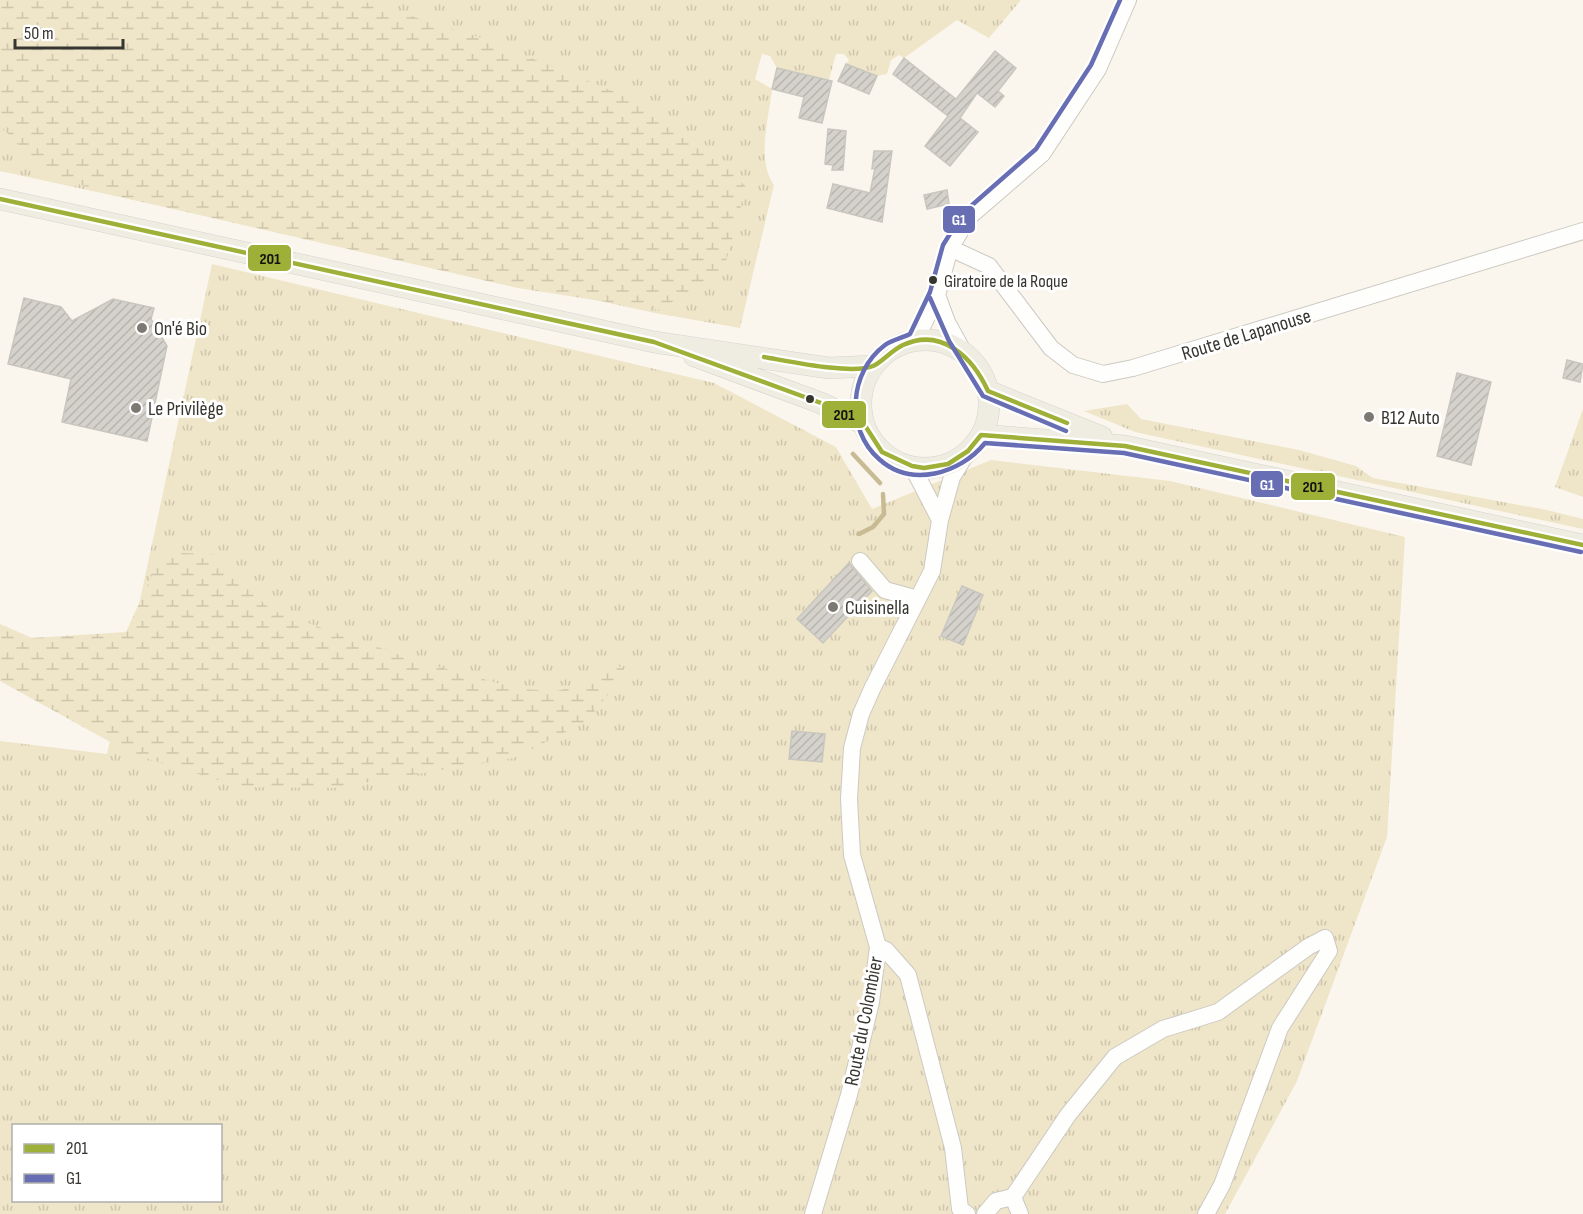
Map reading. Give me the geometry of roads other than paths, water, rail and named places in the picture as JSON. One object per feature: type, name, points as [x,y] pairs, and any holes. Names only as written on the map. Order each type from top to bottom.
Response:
[{"type":"main road","points":[[0,199],[654,342],[829,368],[873,366]]},
{"type":"main road","points":[[916,340],[942,342],[964,353],[980,370],[988,391],[988,414],[974,443],[942,465],[912,466],[882,452],[864,424],[861,406],[863,388],[873,366],[892,349],[916,340]]},
{"type":"main road","points":[[654,342],[821,403],[864,424]]},
{"type":"main road","points":[[988,391],[1125,446],[1583,545]]},
{"type":"main road","points":[[974,443],[1125,446]]},
{"type":"street","points":[[916,340],[937,295],[950,248],[969,217],[1042,154],[1098,69],[1128,0]]},
{"type":"street","name":"Route de Lapanouse","points":[[950,248],[989,266],[1051,348],[1073,365],[1103,374],[1133,368],[1583,231]]},
{"type":"street","points":[[937,295],[964,353]]},
{"type":"street","name":"Route du Colombier","points":[[813,1214],[852,1084],[871,1002],[878,947],[869,908],[852,855],[849,799],[852,748],[861,714],[872,689],[932,571],[940,520],[952,477],[974,443]]},
{"type":"street","points":[[912,466],[940,520]]},
{"type":"street","points":[[860,561],[885,590],[918,599]]},
{"type":"street","points":[[985,1214],[996,1201],[1013,1197],[1068,1115],[1115,1057],[1163,1029],[1218,1012],[1308,947],[1325,938],[1329,951],[1280,1028],[1222,1185],[1206,1214]]},
{"type":"street","points":[[878,947],[886,950],[908,975],[953,1148],[960,1209],[967,1214]]},
{"type":"street","points":[[1013,1197],[1020,1214]]},
{"type":"waterway","points":[[853,454],[880,483]]},
{"type":"waterway","points":[[859,534],[873,527],[884,514],[883,494]]},
{"type":"place","name":"Giratoire de la Roque","points":[[933,280]]},
{"type":"place","name":"On'é Bio","points":[[142,328]]},
{"type":"place","name":"Le Privilège","points":[[136,408]]},
{"type":"place","name":"B12 Auto","points":[[1369,417]]},
{"type":"place","name":"Cuisinella","points":[[833,607]]}]
